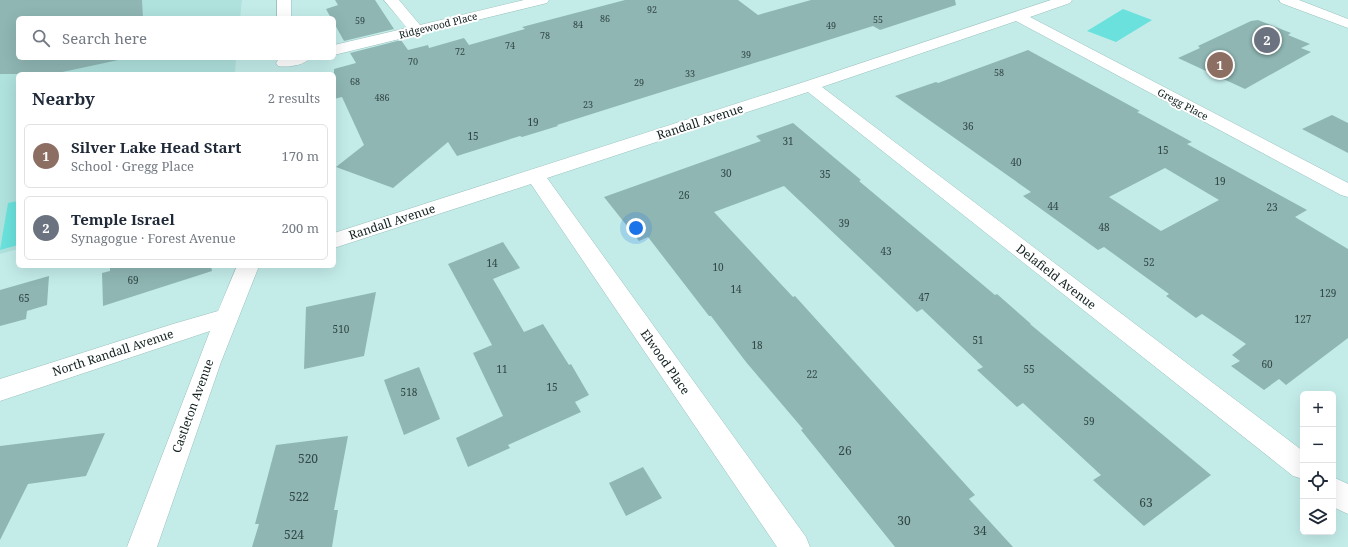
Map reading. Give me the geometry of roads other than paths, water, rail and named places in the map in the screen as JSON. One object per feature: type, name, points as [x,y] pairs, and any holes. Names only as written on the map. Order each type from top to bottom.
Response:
[{"type":"street","points":[[284,0],[284,16]]},
{"type":"street","points":[[391,0],[417,30]]},
{"type":"street","name":"Ridgewood Place","points":[[336,50],[542,0]]},
{"type":"street","name":"Randall Avenue","points":[[336,240],[810,86],[1065,0]]},
{"type":"street","points":[[1286,0],[1348,24]]},
{"type":"street","name":"Gregg Place","points":[[1017,16],[1348,191]]},
{"type":"street","points":[[284,65],[297,60]]},
{"type":"street","name":"Delafield Avenue","points":[[810,86],[1300,465]]},
{"type":"street","name":"Elwood Place","points":[[535,176],[795,547]]},
{"type":"street","name":"Castleton Avenue","points":[[142,547],[209,362],[250,268]]},
{"type":"street","name":"North Randall Avenue","points":[[0,390],[173,333],[228,317]]},
{"type":"street","points":[[1336,492],[1348,501]]},
{"type":"place","name":"Temple Israel","points":[[1267,40]]},
{"type":"place","name":"Silver Lake Head Start","points":[[1220,65]]}]
